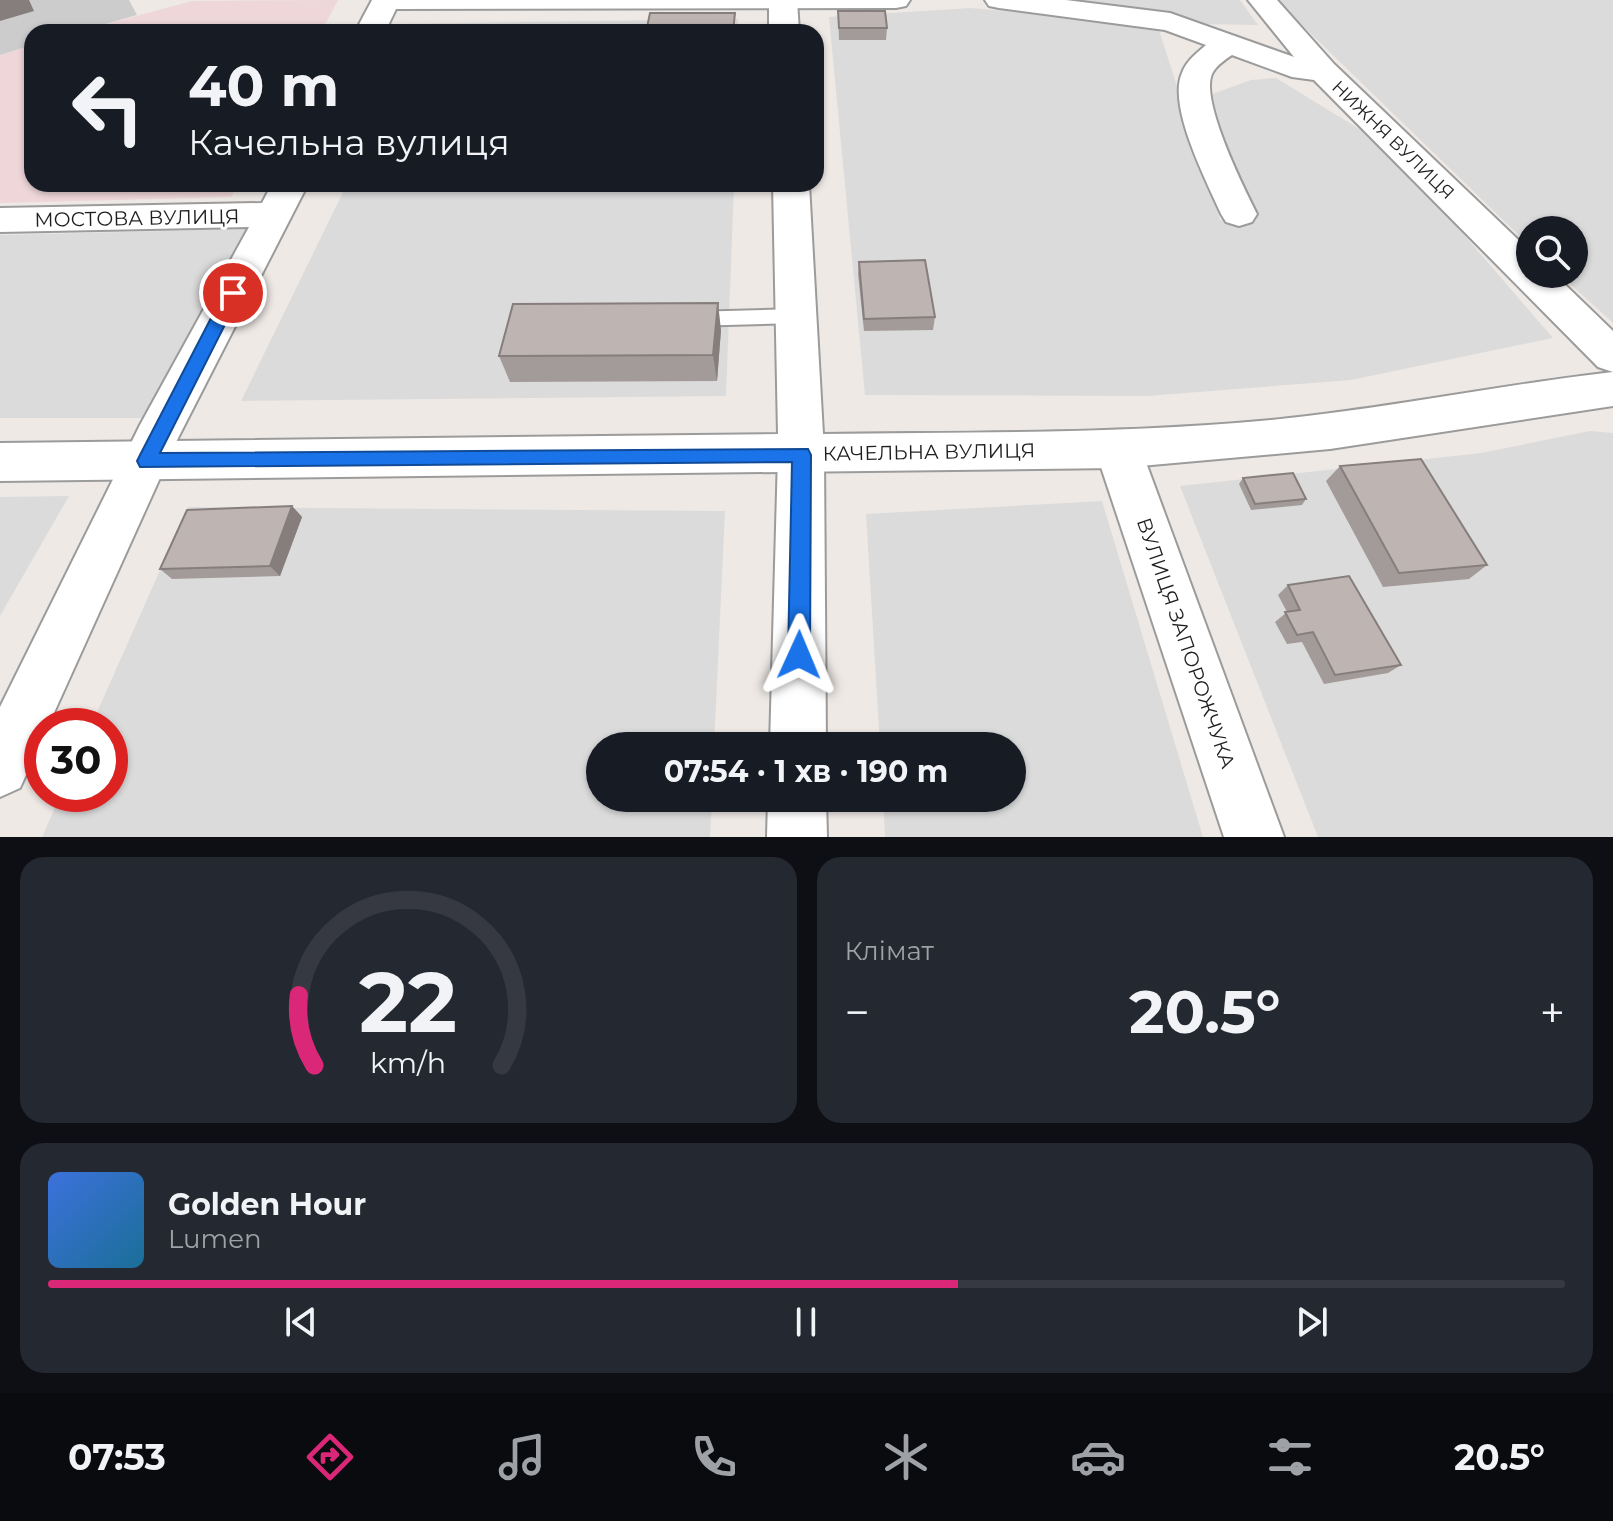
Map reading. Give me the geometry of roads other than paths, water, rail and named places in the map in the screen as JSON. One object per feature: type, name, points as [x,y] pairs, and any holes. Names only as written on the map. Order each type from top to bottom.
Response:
[{"type":"street","points":[[374,24],[386,0],[896,0]]},
{"type":"street","points":[[999,0],[1150,18],[1179,25],[1303,70],[1323,71]]},
{"type":"street","name":"НИЖНЯ ВУЛИЦЯ","points":[[1262,0],[1323,71],[1516,260]]},
{"type":"street","points":[[783,1],[784,24]]},
{"type":"street","points":[[1227,43],[1199,69],[1196,86],[1206,142],[1239,214]]},
{"type":"street","points":[[791,192],[801,455],[798,732]]},
{"type":"street","points":[[0,768],[146,461],[282,199]]},
{"type":"street","name":"МОСТОВА ВУЛИЦЯ","points":[[0,220],[282,199]]},
{"type":"street","name":"НИЖНЯ ВУЛИЦЯ","points":[[1544,288],[1613,356]]},
{"type":"street","name":"КАЧЕЛЬНА ВУЛИЦЯ","points":[[0,462],[1118,449],[1235,442],[1359,427],[1533,397],[1613,389]]},
{"type":"street","name":"ВУЛИЦЯ ЗАПОРОЖЧУКА","points":[[1118,449],[1254,837]]},
{"type":"street","points":[[797,812],[797,837]]},
{"type":"lane","points":[[664,320],[796,316]]}]
